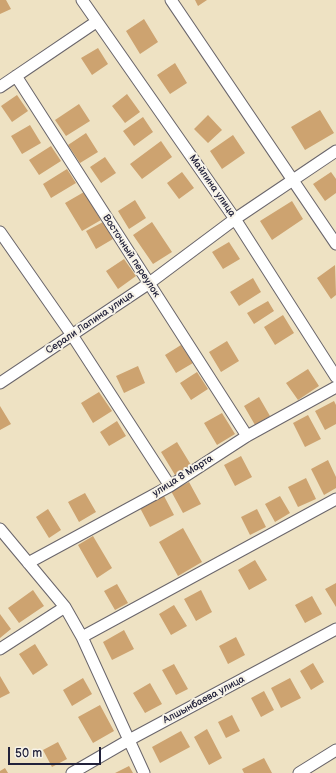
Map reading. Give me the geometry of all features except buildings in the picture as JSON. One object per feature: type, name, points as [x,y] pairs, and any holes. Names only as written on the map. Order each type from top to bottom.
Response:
[{"type":"street","name":"Майлина улица","points":[[82,0],[236,220],[336,377]]},
{"type":"street","points":[[171,0],[336,244]]},
{"type":"street","points":[[0,87],[96,22]]},
{"type":"street","name":"Восточный переулок","points":[[16,76],[148,284],[247,436]]},
{"type":"street","name":"Серали Лапина улица","points":[[0,383],[148,284],[236,220],[336,151]]},
{"type":"street","points":[[0,232],[72,335],[170,486]]},
{"type":"street","name":"улица 8 Марта","points":[[28,563],[170,486],[247,436],[336,387]]},
{"type":"street","points":[[82,637],[336,499]]},
{"type":"street","points":[[0,529],[65,607],[82,637],[144,773]]},
{"type":"street","points":[[0,649],[65,607]]},
{"type":"street","name":"Алшынбаева улица","points":[[72,773],[129,740],[336,629]]},
{"type":"street","points":[[299,773],[336,750]]}]
